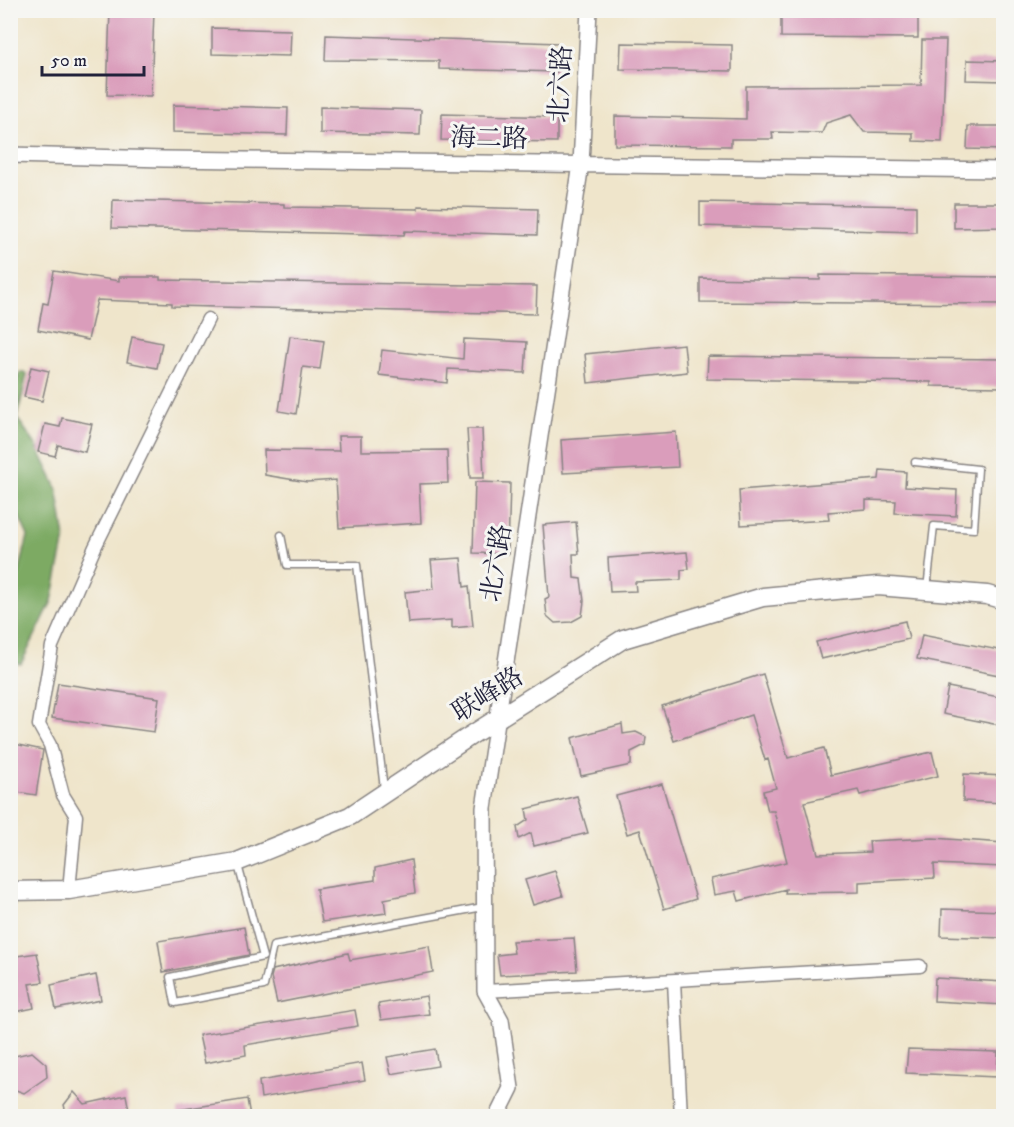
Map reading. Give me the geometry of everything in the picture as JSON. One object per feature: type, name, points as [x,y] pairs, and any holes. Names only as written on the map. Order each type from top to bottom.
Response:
[{"type":"main road","name":"联峰路","points":[[10,891],[69,890],[237,862],[350,816],[623,639],[763,597],[878,586],[987,595],[1004,600]]},
{"type":"street","name":"北六路","points":[[497,1116],[511,1088],[501,1020],[485,991],[484,808],[580,164],[589,10]]},
{"type":"street","name":"海二路","points":[[10,155],[1004,170]]},
{"type":"street","points":[[69,890],[76,816],[63,795],[50,745],[39,724],[52,646],[95,547],[208,319]]},
{"type":"street","points":[[485,991],[920,966]]},
{"type":"street","points":[[674,981],[681,1116]]},
{"type":"lane","points":[[915,462],[978,469],[974,529],[934,526],[927,590]]},
{"type":"lane","points":[[281,535],[286,564],[357,565],[385,793]]},
{"type":"lane","points":[[237,862],[262,957],[170,977],[175,1003],[264,986],[273,946],[486,906]]},
{"type":"green space","points":[[20,372],[27,374],[17,418],[36,445],[57,488],[65,538],[52,601],[21,664],[11,663],[11,593],[16,585],[28,536],[11,499],[11,396]]},
{"type":"building","points":[[110,10],[154,10],[151,96],[107,95]]},
{"type":"building","points":[[781,10],[918,10],[918,38],[781,37]]},
{"type":"building","points":[[212,28],[291,30],[290,56],[212,54]]},
{"type":"building","points":[[326,35],[558,43],[557,72],[439,69],[439,61],[325,60]]},
{"type":"building","points":[[922,40],[946,40],[942,142],[913,141],[913,133],[864,132],[851,115],[826,123],[822,133],[772,132],[773,139],[731,139],[731,146],[615,145],[615,116],[746,119],[746,86],[921,85]]},
{"type":"building","points":[[621,43],[732,45],[732,71],[620,69]]},
{"type":"building","points":[[967,60],[1004,61],[1004,81],[966,80]]},
{"type":"building","points":[[173,105],[288,108],[287,135],[173,132]]},
{"type":"building","points":[[320,107],[421,110],[420,135],[320,133]]},
{"type":"building","points":[[442,114],[557,117],[557,142],[441,140]]},
{"type":"building","points":[[968,126],[1004,126],[1004,150],[967,149]]},
{"type":"building","points":[[113,200],[284,204],[284,207],[418,209],[418,206],[538,209],[537,235],[405,231],[404,235],[112,228]]},
{"type":"building","points":[[700,202],[916,206],[916,232],[700,226]]},
{"type":"building","points":[[954,203],[1004,203],[1004,227],[954,228]]},
{"type":"building","points":[[54,271],[119,281],[119,277],[160,277],[160,280],[537,286],[536,314],[172,306],[172,303],[97,300],[88,340],[38,330],[43,303],[48,304]]},
{"type":"building","points":[[820,275],[1004,277],[1004,304],[700,302],[700,278],[820,280]]},
{"type":"building","points":[[290,336],[324,341],[320,369],[303,367],[296,414],[279,411]]},
{"type":"building","points":[[132,337],[162,343],[157,368],[127,362]]},
{"type":"building","points":[[464,339],[527,342],[525,373],[448,369],[447,383],[379,375],[382,350],[463,359]]},
{"type":"building","points":[[684,344],[687,372],[588,383],[585,354]]},
{"type":"building","points":[[708,356],[1004,359],[1004,387],[931,386],[931,382],[707,379]]},
{"type":"building","points":[[31,367],[49,371],[42,401],[24,397]]},
{"type":"building","points":[[62,418],[92,424],[85,452],[58,445],[55,456],[38,452],[45,424],[60,427]]},
{"type":"building","points":[[467,429],[482,429],[484,478],[470,478]]},
{"type":"building","points":[[676,432],[678,467],[563,473],[561,440]]},
{"type":"building","points":[[338,436],[361,436],[361,451],[447,450],[448,483],[419,484],[421,523],[339,528],[336,480],[307,482],[265,475],[264,450],[339,451]]},
{"type":"building","points":[[880,470],[906,472],[905,487],[957,490],[956,516],[895,513],[896,501],[866,500],[866,509],[828,512],[829,520],[741,525],[739,490],[879,479]]},
{"type":"building","points":[[475,482],[510,483],[508,554],[473,553]]},
{"type":"building","points":[[576,522],[579,554],[573,554],[574,578],[581,579],[584,601],[582,616],[571,622],[555,623],[547,616],[545,599],[549,597],[543,525]]},
{"type":"building","points":[[687,552],[689,569],[681,570],[681,580],[635,582],[636,591],[610,592],[608,558]]},
{"type":"building","points":[[461,558],[464,587],[469,586],[473,626],[452,628],[452,620],[408,623],[405,592],[434,589],[431,560]]},
{"type":"building","points":[[905,621],[909,639],[821,659],[816,642]]},
{"type":"building","points":[[922,635],[1004,651],[1004,676],[917,659]]},
{"type":"building","points":[[763,674],[788,758],[824,748],[831,775],[932,752],[938,776],[860,795],[858,790],[804,802],[818,854],[870,852],[869,841],[933,838],[1004,843],[1004,867],[934,864],[935,878],[859,882],[859,892],[785,893],[786,889],[739,901],[736,891],[714,895],[711,879],[787,862],[774,811],[768,811],[763,791],[776,788],[768,759],[765,760],[751,715],[674,741],[662,706]]},
{"type":"building","points":[[58,683],[159,698],[154,732],[52,718]]},
{"type":"building","points":[[948,687],[1004,698],[1004,726],[943,714]]},
{"type":"building","points":[[622,724],[623,734],[636,732],[646,737],[645,745],[631,752],[631,765],[581,776],[572,738]]},
{"type":"building","points":[[10,743],[43,750],[36,795],[10,791]]},
{"type":"building","points":[[964,774],[1004,776],[1004,803],[963,801]]},
{"type":"building","points":[[662,784],[696,899],[664,909],[640,830],[627,834],[616,796]]},
{"type":"building","points":[[577,796],[588,833],[534,846],[531,833],[519,839],[517,827],[528,820],[526,809]]},
{"type":"building","points":[[411,860],[415,893],[384,899],[386,913],[322,922],[316,889],[375,880],[375,868]]},
{"type":"building","points":[[555,871],[563,896],[533,905],[525,880]]},
{"type":"building","points":[[942,909],[1004,911],[1004,938],[941,936]]},
{"type":"building","points":[[244,927],[249,955],[163,972],[158,941]]},
{"type":"building","points":[[574,938],[577,971],[500,975],[497,955],[514,953],[512,941]]},
{"type":"building","points":[[429,946],[433,972],[277,1003],[271,977],[273,970],[348,953],[350,960]]},
{"type":"building","points":[[37,953],[43,982],[29,984],[34,1008],[10,1013],[10,957]]},
{"type":"building","points":[[96,975],[101,1000],[56,1009],[51,985]]},
{"type":"building","points":[[935,978],[1004,982],[1004,1005],[934,1001]]},
{"type":"building","points":[[426,996],[429,1014],[381,1020],[378,1004]]},
{"type":"building","points":[[355,1010],[358,1026],[245,1045],[246,1055],[205,1063],[199,1035]]},
{"type":"building","points":[[435,1049],[438,1066],[391,1074],[387,1057]]},
{"type":"building","points":[[908,1049],[998,1052],[997,1077],[906,1073]]},
{"type":"building","points":[[32,1052],[46,1064],[47,1077],[24,1093],[10,1088],[10,1057]]},
{"type":"building","points":[[362,1063],[365,1080],[261,1098],[259,1081]]},
{"type":"building","points":[[74,1092],[85,1104],[126,1095],[129,1110],[118,1116],[67,1116],[64,1105]]},
{"type":"building","points":[[247,1099],[250,1116],[178,1116],[178,1110]]}]
